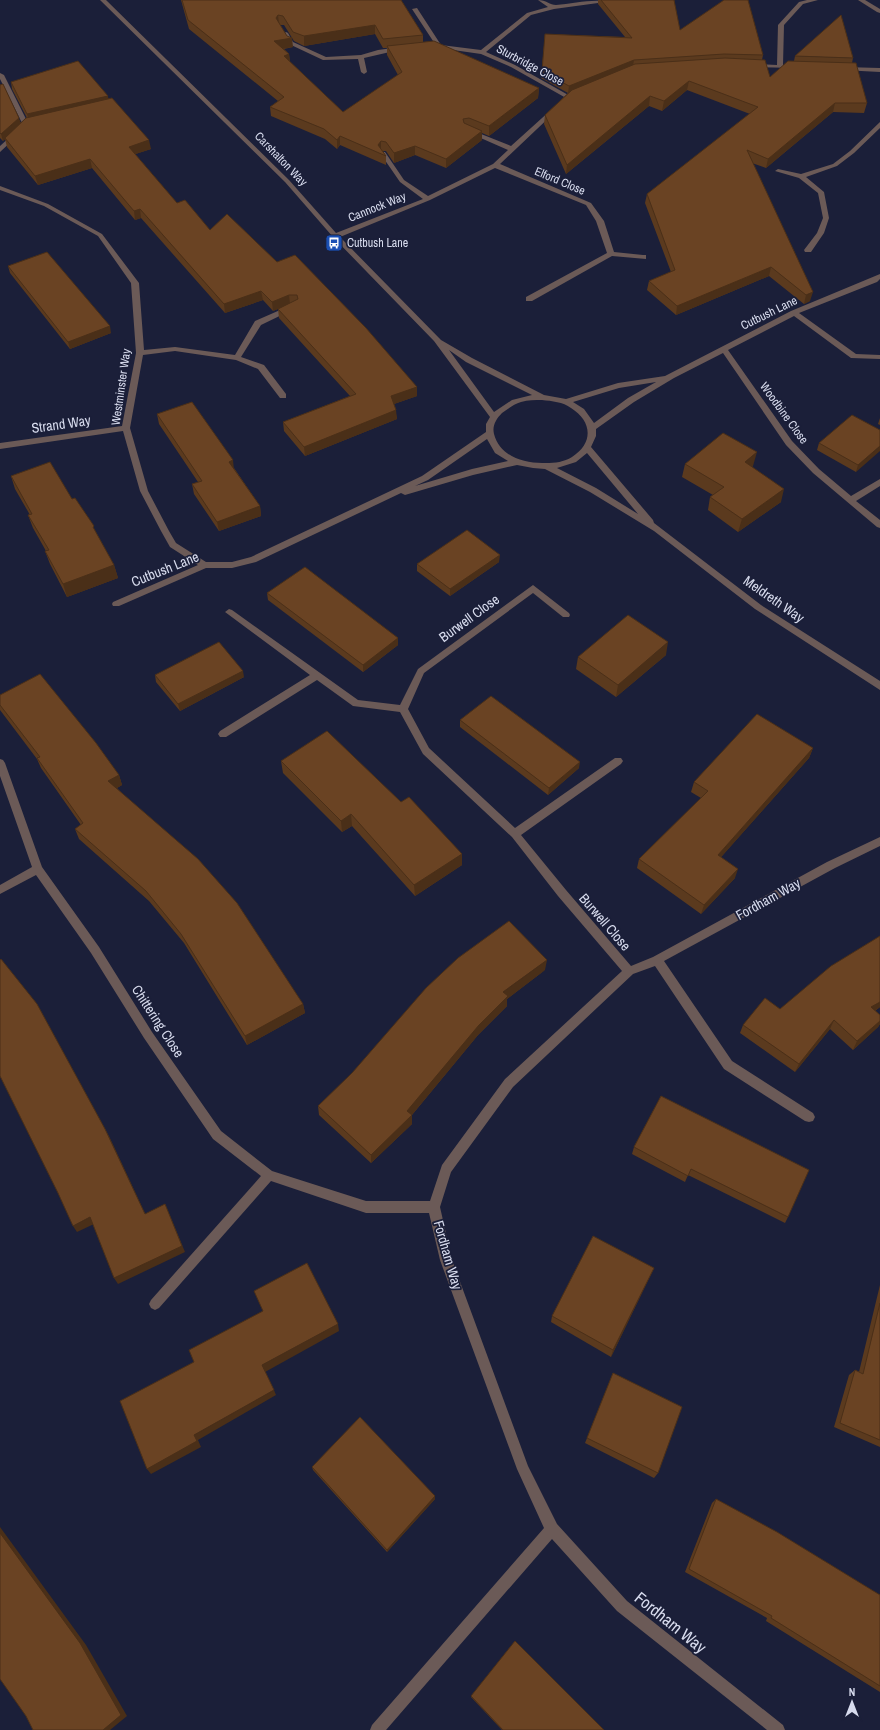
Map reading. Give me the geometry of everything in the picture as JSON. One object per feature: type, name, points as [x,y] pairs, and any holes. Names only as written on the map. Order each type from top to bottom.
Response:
[{"type":"street","name":"Carshalton Way","points":[[103,0],[287,181],[335,236],[437,339],[494,416]]},
{"type":"street","points":[[541,0],[554,7]]},
{"type":"street","points":[[780,67],[781,25],[801,3],[815,0]]},
{"type":"street","points":[[861,0],[879,11]]},
{"type":"street","name":"Sturbridge Close","points":[[482,52],[529,14],[554,7],[598,1]]},
{"type":"street","points":[[415,9],[439,46]]},
{"type":"street","points":[[281,27],[291,43],[325,59],[361,57],[378,52],[408,49]]},
{"type":"street","name":"Sturbridge Close","points":[[423,47],[439,46],[482,52],[513,66],[568,97]]},
{"type":"street","points":[[361,57],[364,72]]},
{"type":"street","points":[[744,65],[803,68]]},
{"type":"street","points":[[834,69],[880,70]]},
{"type":"street","points":[[1,75],[26,124]]},
{"type":"street","name":"Cannock Way","points":[[335,236],[428,199],[495,165],[568,97],[575,94]]},
{"type":"street","points":[[0,150],[26,124],[33,123]]},
{"type":"street","points":[[801,176],[835,165],[852,152],[880,124]]},
{"type":"street","points":[[466,130],[512,149]]},
{"type":"street","name":"Cannock Way","points":[[383,153],[402,181],[428,199]]},
{"type":"street","name":"Elford Close","points":[[495,165],[589,204],[600,221],[611,254]]},
{"type":"street","points":[[778,171],[801,176],[821,192],[826,218],[820,233],[808,250]]},
{"type":"street","name":"Westminster Way","points":[[0,188],[46,205],[100,235],[135,283],[140,353],[126,428],[144,491],[173,545],[205,565]]},
{"type":"street","points":[[529,299],[611,254],[643,258]]},
{"type":"street","name":"Cutbush Lane","points":[[592,428],[631,400],[671,376],[794,313],[874,280],[880,276]]},
{"type":"street","points":[[237,358],[258,322],[294,307]]},
{"type":"street","points":[[794,313],[854,356],[880,357]]},
{"type":"street","name":"Carshalton Way","points":[[437,339],[469,360],[542,397]]},
{"type":"street","points":[[140,353],[175,349],[237,358],[261,367],[283,396]]},
{"type":"street","name":"Woodbine Close","points":[[724,349],[789,443],[816,471],[880,525]]},
{"type":"street","name":"Cutbush Lane","points":[[566,402],[618,386],[671,376]]},
{"type":"street","points":[[542,397],[566,402],[574,406],[586,416],[592,428],[592,437],[588,449],[576,459],[560,465],[529,466],[499,452],[491,440],[489,427],[494,416],[508,404],[524,399],[542,397]]},
{"type":"street","name":"Strand Way","points":[[0,446],[126,428]]},
{"type":"street","name":"Cutbush Lane","points":[[116,604],[205,565],[232,565],[253,560],[425,478],[490,433]]},
{"type":"street","name":"Meldreth Way","points":[[588,449],[657,529]]},
{"type":"street","name":"Cutbush Lane","points":[[379,499],[434,485],[472,472],[518,462]]},
{"type":"street","name":"Meldreth Way","points":[[546,466],[592,490],[657,529],[758,607],[880,686]]},
{"type":"street","points":[[852,500],[880,482]]},
{"type":"street","name":"Burwell Close","points":[[566,615],[533,588],[421,671],[402,709],[426,751],[515,834],[562,893],[629,971]]},
{"type":"street","points":[[229,612],[356,703],[402,709]]},
{"type":"street","points":[[223,734],[317,675]]},
{"type":"street","points":[[515,834],[618,761]]},
{"type":"street","name":"Chittering Close","points":[[0,763],[38,869],[95,950],[148,1035],[217,1135],[269,1175],[366,1208],[434,1207]]},
{"type":"street","name":"Fordham Way","points":[[778,1730],[622,1606],[552,1529],[523,1469],[449,1267],[434,1207],[446,1169],[509,1083],[629,971],[657,960],[830,865],[880,841]]},
{"type":"street","points":[[0,890],[38,869]]},
{"type":"street","points":[[657,960],[728,1065],[809,1116]]},
{"type":"street","points":[[155,1304],[269,1175]]},
{"type":"street","points":[[377,1730],[552,1529]]},
{"type":"building","points":[[182,0],[401,0],[423,35],[383,39],[375,25],[304,36],[293,32],[283,16],[278,15],[276,18],[287,36],[292,38],[274,41],[289,54],[284,56],[343,112],[402,72],[387,46],[434,41],[539,88],[489,126],[469,118],[463,119],[464,123],[482,131],[446,159],[415,146],[394,153],[386,142],[381,141],[378,145],[386,156],[340,136],[337,140],[324,129],[270,107],[284,97],[188,20]]},
{"type":"building","points":[[601,0],[674,0],[680,30],[724,0],[748,0],[763,55],[724,54],[634,60],[569,86],[542,71],[545,34],[632,38]]},
{"type":"building","points":[[841,15],[853,58],[795,56]]},
{"type":"building","points":[[725,58],[765,60],[770,77],[788,61],[856,63],[867,103],[835,103],[768,159],[747,150],[813,292],[806,295],[771,267],[677,306],[649,281],[675,270],[647,194],[758,107],[689,81],[664,101],[650,96],[567,165],[545,115],[572,90],[635,64]]},
{"type":"building","points":[[78,61],[108,96],[27,114],[11,82]]},
{"type":"building","points":[[3,84],[19,118],[1,134],[0,85]]},
{"type":"building","points":[[112,98],[149,140],[129,147],[177,203],[185,200],[210,230],[227,214],[277,262],[295,255],[366,328],[417,387],[391,396],[396,410],[304,447],[283,422],[356,394],[278,309],[298,299],[297,295],[289,295],[272,302],[261,291],[224,304],[140,209],[134,211],[90,159],[35,176],[5,138],[26,118]]},
{"type":"building","points":[[47,252],[110,326],[68,342],[8,266]]},
{"type":"building","points":[[192,402],[233,460],[229,462],[260,506],[217,522],[192,484],[202,481],[157,414]]},
{"type":"building","points":[[852,415],[880,430],[880,446],[858,465],[819,443]]},
{"type":"building","points":[[723,433],[757,452],[745,462],[784,489],[742,519],[710,497],[724,487],[685,464]]},
{"type":"building","points":[[50,462],[72,499],[75,498],[94,526],[93,527],[114,565],[63,584],[45,551],[49,550],[28,515],[32,514],[11,476]]},
{"type":"building","points":[[467,530],[500,555],[450,589],[417,564]]},
{"type":"building","points":[[305,567],[398,638],[363,665],[267,593]]},
{"type":"building","points":[[628,615],[668,642],[618,685],[578,657]]},
{"type":"building","points":[[219,642],[243,671],[178,704],[155,675]]},
{"type":"building","points":[[40,674],[96,743],[119,775],[108,781],[198,859],[237,903],[303,1004],[245,1036],[181,934],[146,891],[75,829],[83,823],[37,758],[40,757],[0,705],[0,695]]},
{"type":"building","points":[[491,696],[580,762],[549,788],[460,720]]},
{"type":"building","points":[[757,714],[813,748],[718,855],[738,869],[704,905],[639,859],[708,791],[694,782]]},
{"type":"building","points":[[327,731],[401,802],[409,797],[462,854],[414,885],[351,814],[341,821],[281,761]]},
{"type":"building","points":[[509,921],[547,960],[503,992],[508,996],[479,1025],[407,1111],[412,1115],[371,1155],[318,1106],[352,1073],[426,988],[458,958]]},
{"type":"building","points":[[880,936],[880,1002],[871,1007],[880,1015],[880,1021],[857,1041],[834,1020],[799,1064],[743,1025],[765,998],[780,1009],[831,966]]},
{"type":"building","points":[[1,959],[37,1004],[105,1129],[145,1214],[165,1204],[182,1246],[114,1278],[90,1217],[73,1226],[0,1076]]},
{"type":"building","points":[[661,1096],[809,1170],[788,1217],[691,1169],[688,1176],[634,1147]]},
{"type":"building","points":[[593,1236],[654,1268],[613,1350],[552,1316]]},
{"type":"building","points":[[307,1263],[338,1324],[262,1365],[274,1390],[194,1435],[197,1441],[147,1469],[120,1401],[194,1362],[189,1350],[263,1311],[254,1291]]},
{"type":"building","points":[[880,1303],[880,1440],[840,1423],[855,1370],[863,1374]]},
{"type":"building","points":[[613,1373],[682,1407],[658,1473],[587,1438]]},
{"type":"building","points":[[360,1417],[435,1496],[387,1550],[312,1467]]},
{"type":"building","points":[[716,1499],[777,1532],[880,1595],[880,1686],[771,1618],[772,1616],[689,1569]]},
{"type":"building","points":[[0,1533],[80,1643],[121,1715],[103,1730],[33,1730],[26,1716],[0,1679]]},
{"type":"building","points":[[515,1641],[604,1730],[503,1730],[471,1696]]},
{"type":"place","name":"Cutbush Lane","points":[[334,243]]}]
